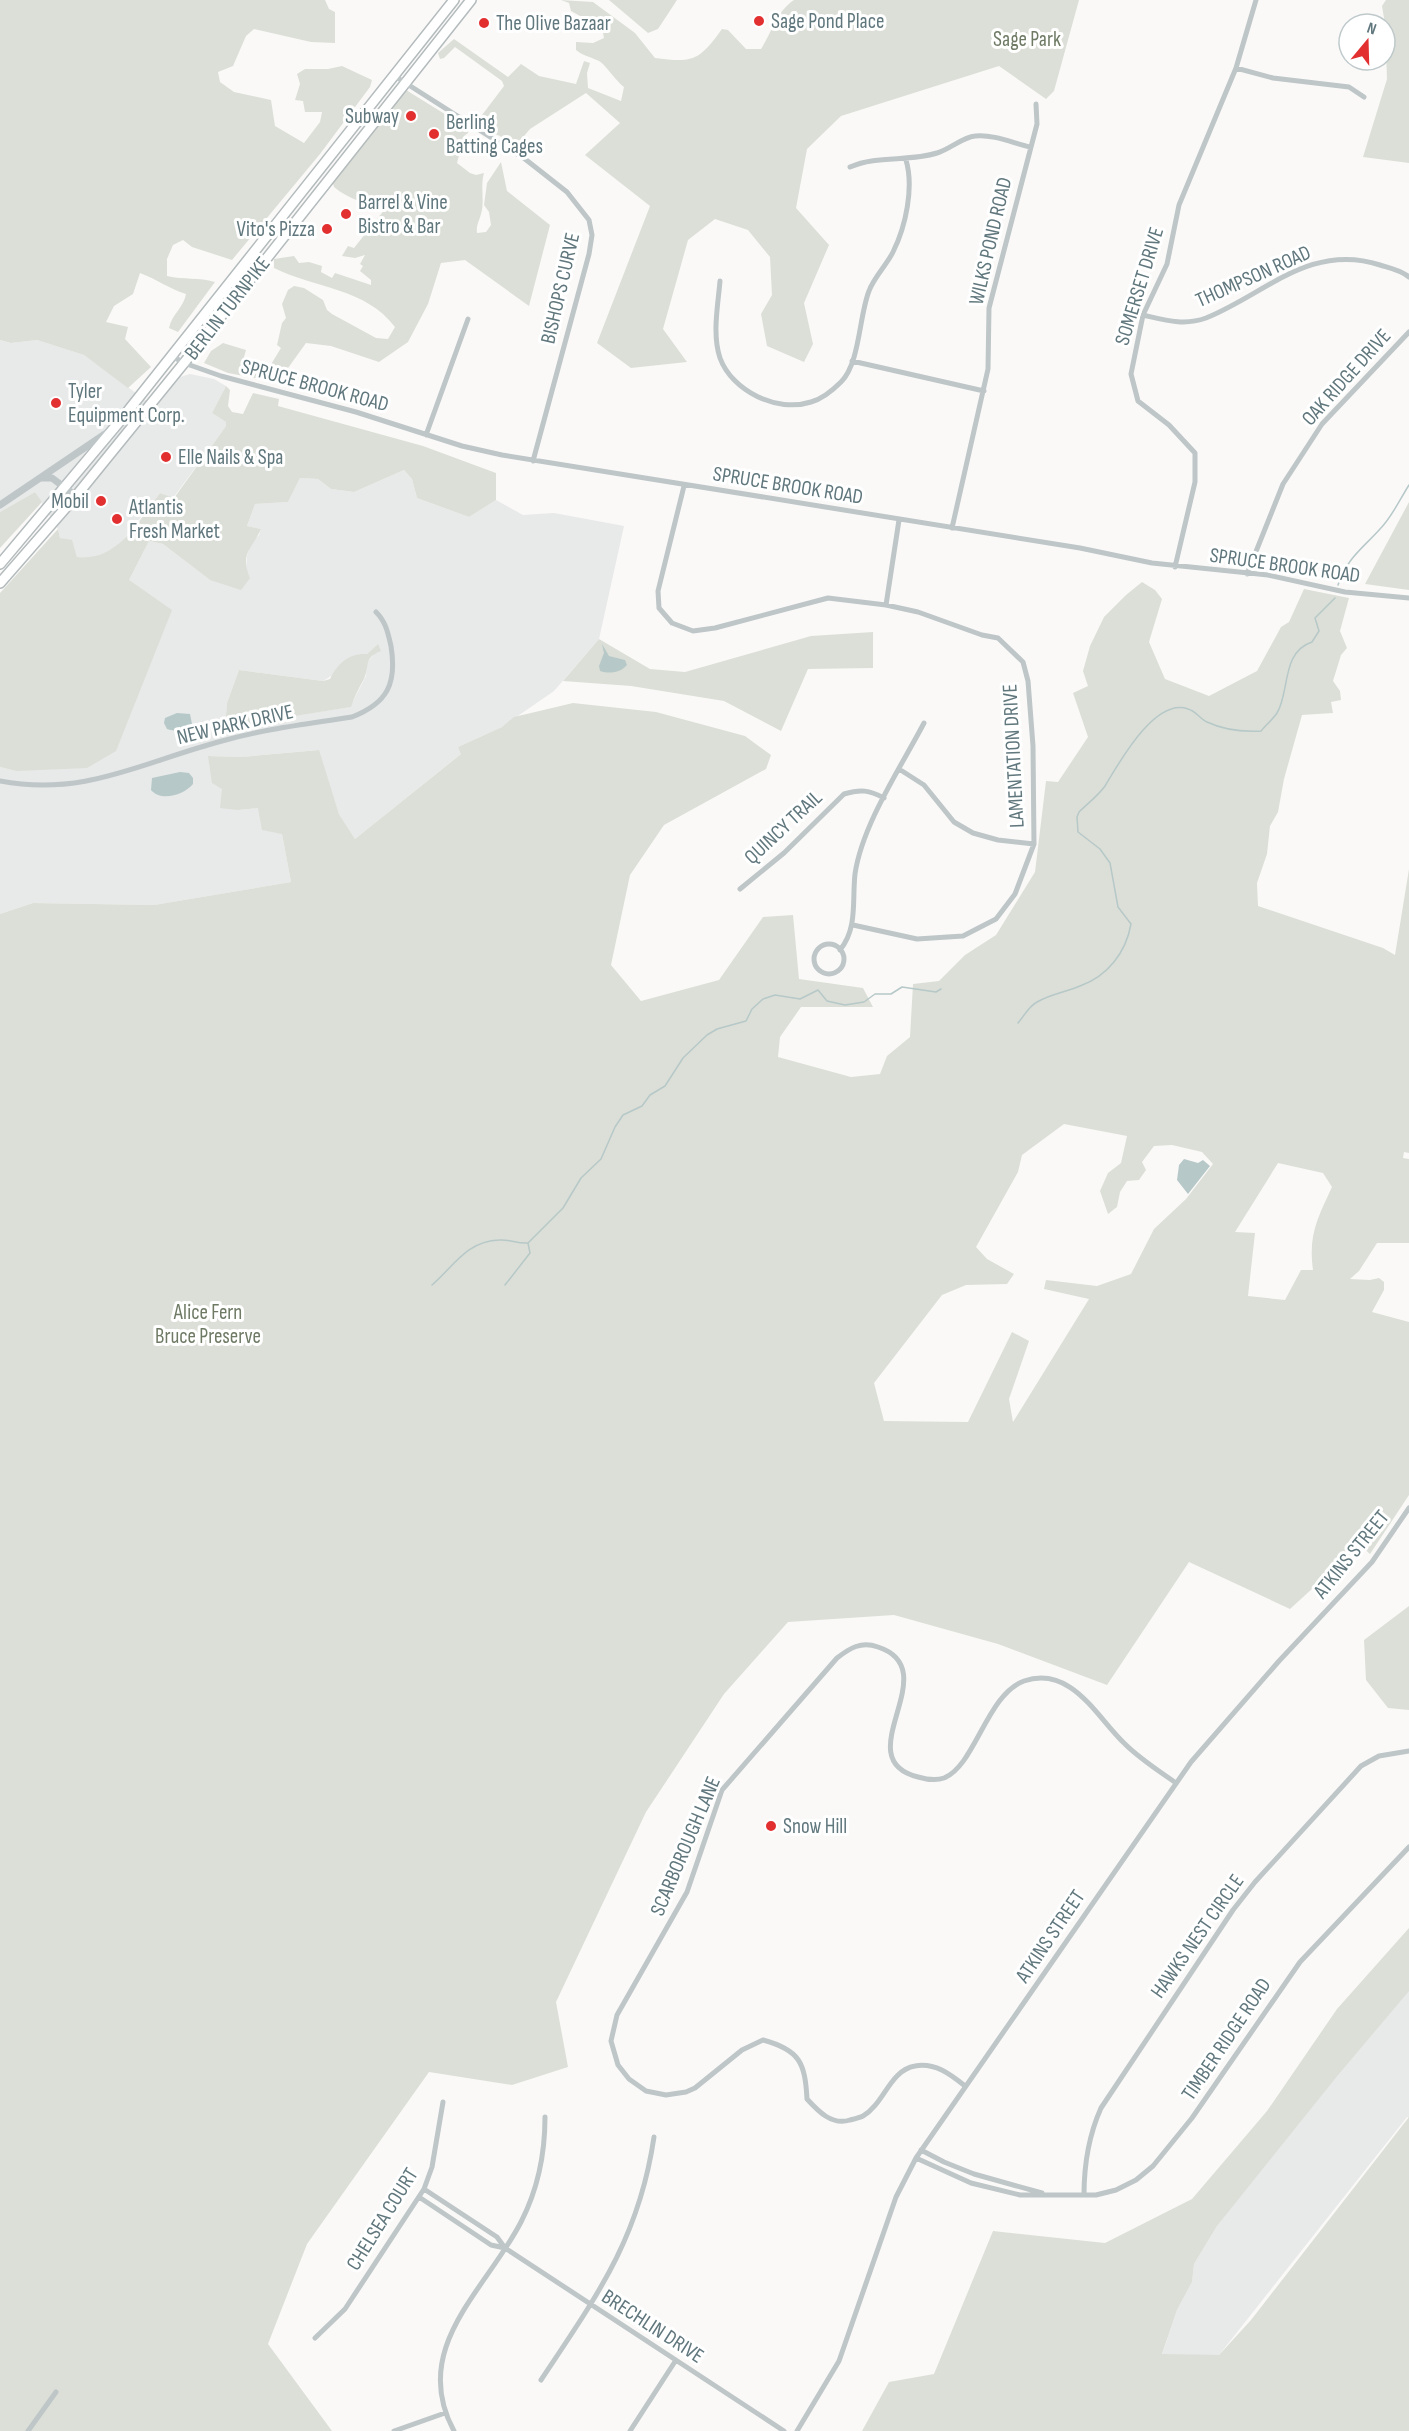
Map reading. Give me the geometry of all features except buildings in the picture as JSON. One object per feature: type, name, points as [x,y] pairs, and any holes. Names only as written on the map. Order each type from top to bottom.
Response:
[{"type":"highway","name":"BERLIN TURNPIKE","points":[[0,564],[120,421],[454,0]]},
{"type":"highway","name":"BERLIN TURNPIKE","points":[[0,583],[76,496],[184,363],[471,0]]},
{"type":"street","name":"SOMERSET DRIVE","points":[[1175,567],[1195,482],[1195,453],[1169,425],[1138,401],[1131,374],[1143,315],[1167,264],[1179,205],[1236,68],[1256,0]]},
{"type":"street","points":[[1236,68],[1273,78],[1349,87],[1364,97]]},
{"type":"street","name":"BISHOPS CURVE","points":[[393,75],[540,169],[567,192],[589,220],[592,235],[589,254],[533,461]]},
{"type":"street","name":"WILKS POND ROAD","points":[[952,528],[988,369],[989,308],[1036,124],[1036,104]]},
{"type":"street","points":[[850,166],[873,160],[906,160],[938,153],[974,135],[1030,147]]},
{"type":"street","points":[[720,281],[716,335],[720,358],[732,378],[749,392],[771,402],[790,404],[810,402],[828,393],[843,380],[852,361],[868,292],[894,250],[910,196],[911,176],[906,160]]},
{"type":"street","name":"THOMPSON ROAD","points":[[1143,315],[1178,324],[1205,318],[1277,279],[1311,264],[1344,260],[1370,262],[1404,273],[1409,277]]},
{"type":"street","points":[[426,435],[468,319]]},
{"type":"street","name":"OAK RIDGE DRIVE","points":[[1247,574],[1283,484],[1322,424],[1409,332]]},
{"type":"street","name":"SPRUCE BROOK ROAD","points":[[172,356],[184,363],[221,376],[357,412],[462,446],[533,461],[1080,548],[1175,567],[1286,578],[1345,592],[1409,598]]},
{"type":"street","points":[[852,361],[984,391]]},
{"type":"street","points":[[0,505],[89,447],[120,421]]},
{"type":"street","points":[[36,482],[47,477],[52,478],[76,496]]},
{"type":"street","name":"LAMENTATION DRIVE","points":[[684,486],[658,591],[658,608],[672,623],[693,631],[715,628],[828,598],[886,605],[918,612],[982,635],[998,638],[1023,662],[1028,681],[1033,746],[1034,844],[1015,894],[996,919],[963,936],[917,939],[853,925]]},
{"type":"street","points":[[886,605],[899,519]]},
{"type":"street","name":"NEW PARK DRIVE","points":[[0,781],[45,786],[96,781],[224,740],[352,717],[362,713],[386,694],[393,676],[393,657],[389,634],[384,621],[376,612]]},
{"type":"street","points":[[840,950],[832,944],[818,948],[814,957],[816,966],[828,974],[837,971],[843,963],[840,950],[853,925],[855,873],[869,829],[924,723]]},
{"type":"street","points":[[899,769],[924,785],[954,822],[974,833],[998,840],[1034,844]]},
{"type":"street","name":"QUINCY TRAIL","points":[[740,889],[784,853],[844,794],[858,790],[871,790],[884,798]]},
{"type":"street","name":"ATKINS STREET","points":[[797,2431],[833,2373],[844,2350],[896,2197],[921,2150],[1176,1783],[1228,1719],[1372,1562],[1409,1508]]},
{"type":"street","name":"SCARBOROUGH LANE","points":[[965,2086],[937,2067],[915,2066],[895,2078],[876,2105],[863,2116],[844,2122],[829,2119],[807,2099],[804,2069],[795,2056],[784,2045],[763,2040],[742,2050],[703,2082],[686,2092],[666,2095],[646,2091],[623,2073],[612,2049],[614,2022],[683,1900],[726,1784],[837,1658],[853,1645],[875,1646],[891,1652],[903,1669],[904,1692],[889,1745],[895,1764],[910,1775],[927,1780],[945,1778],[959,1766],[997,1704],[1010,1688],[1025,1681],[1043,1679],[1062,1682],[1081,1694],[1114,1734],[1132,1751],[1176,1783]]},
{"type":"street","name":"HAWKS NEST CIRCLE","points":[[1084,2195],[1086,2152],[1094,2122],[1101,2108],[1233,1910],[1255,1882],[1361,1766],[1379,1756],[1409,1751]]},
{"type":"street","name":"TIMBER RIDGE ROAD","points":[[916,2158],[955,2177],[1020,2195],[1106,2194],[1136,2180],[1153,2166],[1208,2097],[1300,1962],[1409,1847]]},
{"type":"street","name":"CHELSEA COURT","points":[[315,2338],[345,2309],[424,2189],[432,2167],[443,2102]]},
{"type":"street","points":[[454,2431],[445,2413],[439,2379],[445,2346],[454,2326],[526,2212],[538,2179],[544,2149],[545,2117]]},
{"type":"street","points":[[541,2380],[618,2258],[635,2217],[648,2174],[654,2137]]},
{"type":"street","name":"TIMBER RIDGE ROAD","points":[[921,2150],[974,2174],[1044,2193]]},
{"type":"street","name":"BRECHLIN DRIVE","points":[[424,2189],[497,2237],[505,2248]]},
{"type":"street","name":"BRECHLIN DRIVE","points":[[419,2197],[492,2245],[505,2248],[784,2431]]},
{"type":"street","points":[[630,2431],[676,2360]]},
{"type":"street","points":[[28,2431],[56,2392]]},
{"type":"street","points":[[394,2431],[445,2413]]},
{"type":"shaded area","points":[[0,340],[11,343],[37,340],[84,355],[155,407],[180,377],[190,374],[214,379],[226,386],[212,413],[226,422],[226,426],[173,498],[160,493],[117,548],[90,559],[77,557],[72,541],[60,538],[58,529],[35,492],[0,512]]},
{"type":"shaded area","points":[[404,470],[412,479],[417,498],[469,517],[496,500],[523,515],[554,513],[624,526],[599,639],[554,691],[502,727],[458,747],[462,753],[355,839],[339,814],[318,750],[241,757],[209,756],[222,789],[238,810],[258,808],[282,834],[291,882],[154,905],[33,903],[0,914],[0,767],[16,771],[129,580],[149,541],[163,544],[210,580],[250,578],[246,570],[247,556],[251,543],[259,535],[261,529],[247,526],[255,504],[288,502],[300,478],[318,479],[331,489],[354,492]],"holes":[[[378,644],[367,663],[366,676],[350,707],[225,727],[227,703],[239,670],[323,681],[367,654]]]},
{"type":"shaded area","points":[[602,644],[609,656],[625,660],[627,665],[615,672],[600,671],[599,666],[604,653]]},
{"type":"shaded area","points":[[177,713],[190,714],[192,724],[180,730],[167,729],[164,723],[165,718]]},
{"type":"shaded area","points":[[180,772],[189,773],[193,778],[193,784],[189,788],[172,796],[161,796],[151,790],[152,778]]},
{"type":"shaded area","points":[[1184,1159],[1198,1163],[1203,1160],[1210,1166],[1188,1194],[1177,1180],[1179,1165]]},
{"type":"shaded area","points":[[1409,1974],[1409,2118],[1407,2117],[1219,2355],[1162,2355],[1177,2310],[1192,2282],[1194,2264],[1217,2226]]},
{"type":"green space","points":[[0,0],[325,0],[329,9],[335,12],[335,43],[311,42],[254,29],[246,36],[233,66],[218,72],[220,82],[234,92],[271,100],[275,126],[304,143],[320,122],[322,112],[305,112],[303,101],[295,100],[300,84],[297,74],[305,69],[328,69],[342,66],[372,80],[370,87],[320,154],[232,260],[192,247],[183,240],[173,245],[167,259],[167,276],[215,282],[178,332],[169,328],[186,294],[140,273],[133,294],[114,306],[106,322],[128,327],[125,339],[151,367],[128,388],[84,355],[37,340],[11,343],[0,340]]},
{"type":"green space","name":"Sage Park","points":[[561,0],[593,2],[635,33],[655,58],[678,60],[701,54],[722,29],[728,30],[746,49],[761,49],[783,10],[794,0],[1079,0],[1054,91],[1046,99],[999,66],[841,116],[807,149],[796,208],[829,245],[804,303],[813,344],[804,362],[767,346],[761,314],[772,295],[770,257],[748,230],[715,219],[688,240],[663,329],[687,362],[631,368],[597,343],[650,206],[585,155],[620,123],[586,93],[530,129],[513,149],[500,136],[485,130],[479,119],[504,86],[502,81],[455,47],[444,58],[440,59],[438,53],[454,39],[508,77],[521,64],[539,76],[576,84],[584,61],[590,63],[587,73],[588,88],[621,101],[624,87],[601,63],[576,50],[576,42],[593,43],[604,38],[602,28],[571,11],[569,3]]},
{"type":"green space","points":[[609,0],[677,0],[658,29],[648,33]]},
{"type":"green space","points":[[1386,0],[1409,0],[1409,163],[1363,157],[1387,79],[1387,72],[1397,72],[1397,12],[1383,12],[1382,6]]},
{"type":"green space","points":[[406,90],[469,129],[464,136],[457,163],[470,173],[476,175],[484,173],[482,209],[477,233],[486,232],[491,225],[489,212],[484,205],[487,183],[501,162],[507,191],[550,225],[529,306],[465,260],[441,263],[428,304],[408,342],[379,362],[331,346],[306,343],[283,375],[282,383],[228,373],[204,363],[211,351],[223,343],[246,350],[244,357],[270,366],[281,348],[277,345],[282,323],[286,318],[282,304],[288,290],[294,286],[304,288],[323,300],[327,310],[332,314],[376,338],[388,339],[395,327],[369,304],[355,296],[274,268],[274,259],[294,256],[299,263],[309,262],[322,266],[321,272],[332,278],[335,273],[371,285],[371,280],[360,271],[363,266],[360,264],[365,255],[355,258],[342,256],[348,246],[354,248],[385,209],[345,195],[334,187],[332,180]]},
{"type":"green space","points":[[226,386],[230,390],[228,406],[232,412],[243,414],[253,393],[279,399],[278,406],[423,446],[496,473],[496,500],[469,517],[417,498],[412,479],[404,470],[354,492],[331,489],[318,479],[300,478],[288,502],[255,504],[247,526],[261,529],[248,551],[246,562],[250,578],[241,590],[210,580],[163,544],[149,541],[129,580],[172,610],[116,751],[87,768],[16,771],[0,767],[0,593],[58,529],[60,538],[72,540],[77,557],[91,557],[104,553],[126,537],[160,493],[174,498],[226,426],[226,422],[212,413]]},
{"type":"green space","points":[[35,492],[42,502],[0,548],[0,512]]},
{"type":"green space","points":[[1409,502],[1409,590],[1365,584]]},
{"type":"green space","name":"Alice Fern Bruce Preserve","points":[[1142,582],[1155,590],[1162,599],[1149,642],[1165,679],[1209,696],[1257,671],[1281,627],[1289,622],[1304,589],[1349,598],[1340,631],[1347,648],[1341,655],[1333,681],[1340,691],[1341,700],[1331,702],[1333,713],[1302,715],[1284,779],[1278,812],[1270,826],[1267,854],[1257,883],[1258,906],[1383,948],[1395,955],[1409,869],[1409,1153],[1404,1152],[1403,1158],[1409,1159],[1409,1243],[1377,1243],[1359,1271],[1350,1279],[1379,1278],[1384,1282],[1384,1290],[1372,1312],[1409,1322],[1409,1495],[1370,1554],[1360,1545],[1290,1609],[1189,1562],[1107,1685],[998,1644],[894,1615],[788,1622],[724,1694],[646,1812],[556,2002],[568,2067],[512,2085],[429,2072],[307,2244],[268,2344],[332,2431],[0,2431],[0,914],[33,903],[154,905],[291,882],[282,834],[262,830],[258,808],[238,810],[220,808],[222,789],[212,783],[208,756],[241,757],[319,750],[339,814],[355,839],[461,754],[458,747],[502,727],[514,717],[573,703],[656,712],[745,736],[771,755],[766,769],[664,825],[630,875],[611,965],[641,1001],[719,980],[763,917],[793,915],[799,979],[863,988],[873,1007],[801,1007],[780,1037],[778,1057],[851,1077],[880,1074],[887,1056],[910,1037],[913,984],[939,981],[965,955],[996,935],[1035,872],[1046,781],[1058,782],[1088,737],[1073,693],[1088,686],[1083,671],[1090,646],[1104,617]],"holes":[[[1064,1124],[1127,1136],[1121,1163],[1108,1173],[1100,1191],[1108,1214],[1117,1207],[1120,1192],[1127,1181],[1139,1180],[1146,1170],[1142,1162],[1154,1146],[1172,1145],[1202,1152],[1213,1164],[1186,1199],[1154,1229],[1131,1274],[1097,1286],[1046,1280],[1044,1289],[1089,1299],[1013,1422],[1009,1399],[1029,1341],[1012,1332],[968,1422],[884,1421],[874,1383],[942,1295],[966,1285],[1007,1284],[1014,1274],[987,1259],[976,1247],[1018,1172],[1022,1155]],[[1278,1163],[1323,1173],[1332,1187],[1315,1227],[1312,1246],[1313,1270],[1301,1270],[1285,1300],[1248,1296],[1255,1233],[1235,1232]]]},
{"type":"green space","points":[[873,632],[873,668],[808,669],[781,731],[724,701],[631,686],[563,681],[599,639],[650,669],[685,672],[811,636]]},
{"type":"green space","points":[[378,644],[381,651],[369,660],[364,679],[351,707],[225,727],[227,703],[239,670],[323,681],[330,679],[337,668],[349,657],[367,654]]},
{"type":"green space","points":[[1409,1606],[1409,1710],[1388,1708],[1366,1680],[1364,1640]]},
{"type":"green space","points":[[1409,1928],[1409,1991],[1338,2075],[1217,2226],[1194,2264],[1192,2282],[1177,2310],[1162,2354],[1219,2355],[1251,2320],[1409,2117],[1409,2431],[862,2431],[889,2382],[934,2374],[993,2231],[1105,2243],[1192,2199],[1267,2111],[1337,2009]]},
{"type":"waterway","points":[[1338,585],[1350,561],[1384,524],[1409,485]]},
{"type":"waterway","points":[[1018,1023],[1037,1002],[1090,982],[1099,976],[1114,962],[1129,934],[1131,924],[1118,907],[1110,863],[1100,849],[1078,832],[1079,812],[1102,790],[1139,734],[1163,713],[1176,708],[1188,709],[1205,721],[1220,727],[1240,731],[1261,731],[1281,704],[1295,654],[1312,642],[1319,631],[1315,618],[1335,598]]},
{"type":"waterway","points":[[505,1285],[530,1253],[528,1243],[563,1208],[581,1178],[601,1159],[623,1115],[642,1106],[650,1095],[665,1086],[683,1058],[707,1035],[717,1029],[746,1021],[752,1009],[763,999],[775,995],[800,999],[818,990],[827,1001],[845,1005],[864,1002],[875,994],[891,994],[902,987],[936,992],[941,989]]},
{"type":"waterway","points":[[432,1285],[462,1256],[478,1245],[499,1240],[527,1243]]},
{"type":"place","name":"Sage Pond Place","points":[[759,21]]},
{"type":"place","name":"The Olive Bazaar","points":[[484,23]]},
{"type":"place","name":"Subway","points":[[411,116]]},
{"type":"place","name":"Berling Batting Cages","points":[[434,134]]},
{"type":"place","name":"Barrel & Vine Bistro & Bar","points":[[346,214]]},
{"type":"place","name":"Vito's Pizza","points":[[327,229]]},
{"type":"place","name":"Tyler Equipment Corp.","points":[[56,403]]},
{"type":"place","name":"Elle Nails & Spa","points":[[166,457]]},
{"type":"place","name":"Mobil","points":[[101,501]]},
{"type":"place","name":"Atlantis Fresh Market","points":[[117,519]]},
{"type":"place","name":"Snow Hill","points":[[771,1826]]}]
